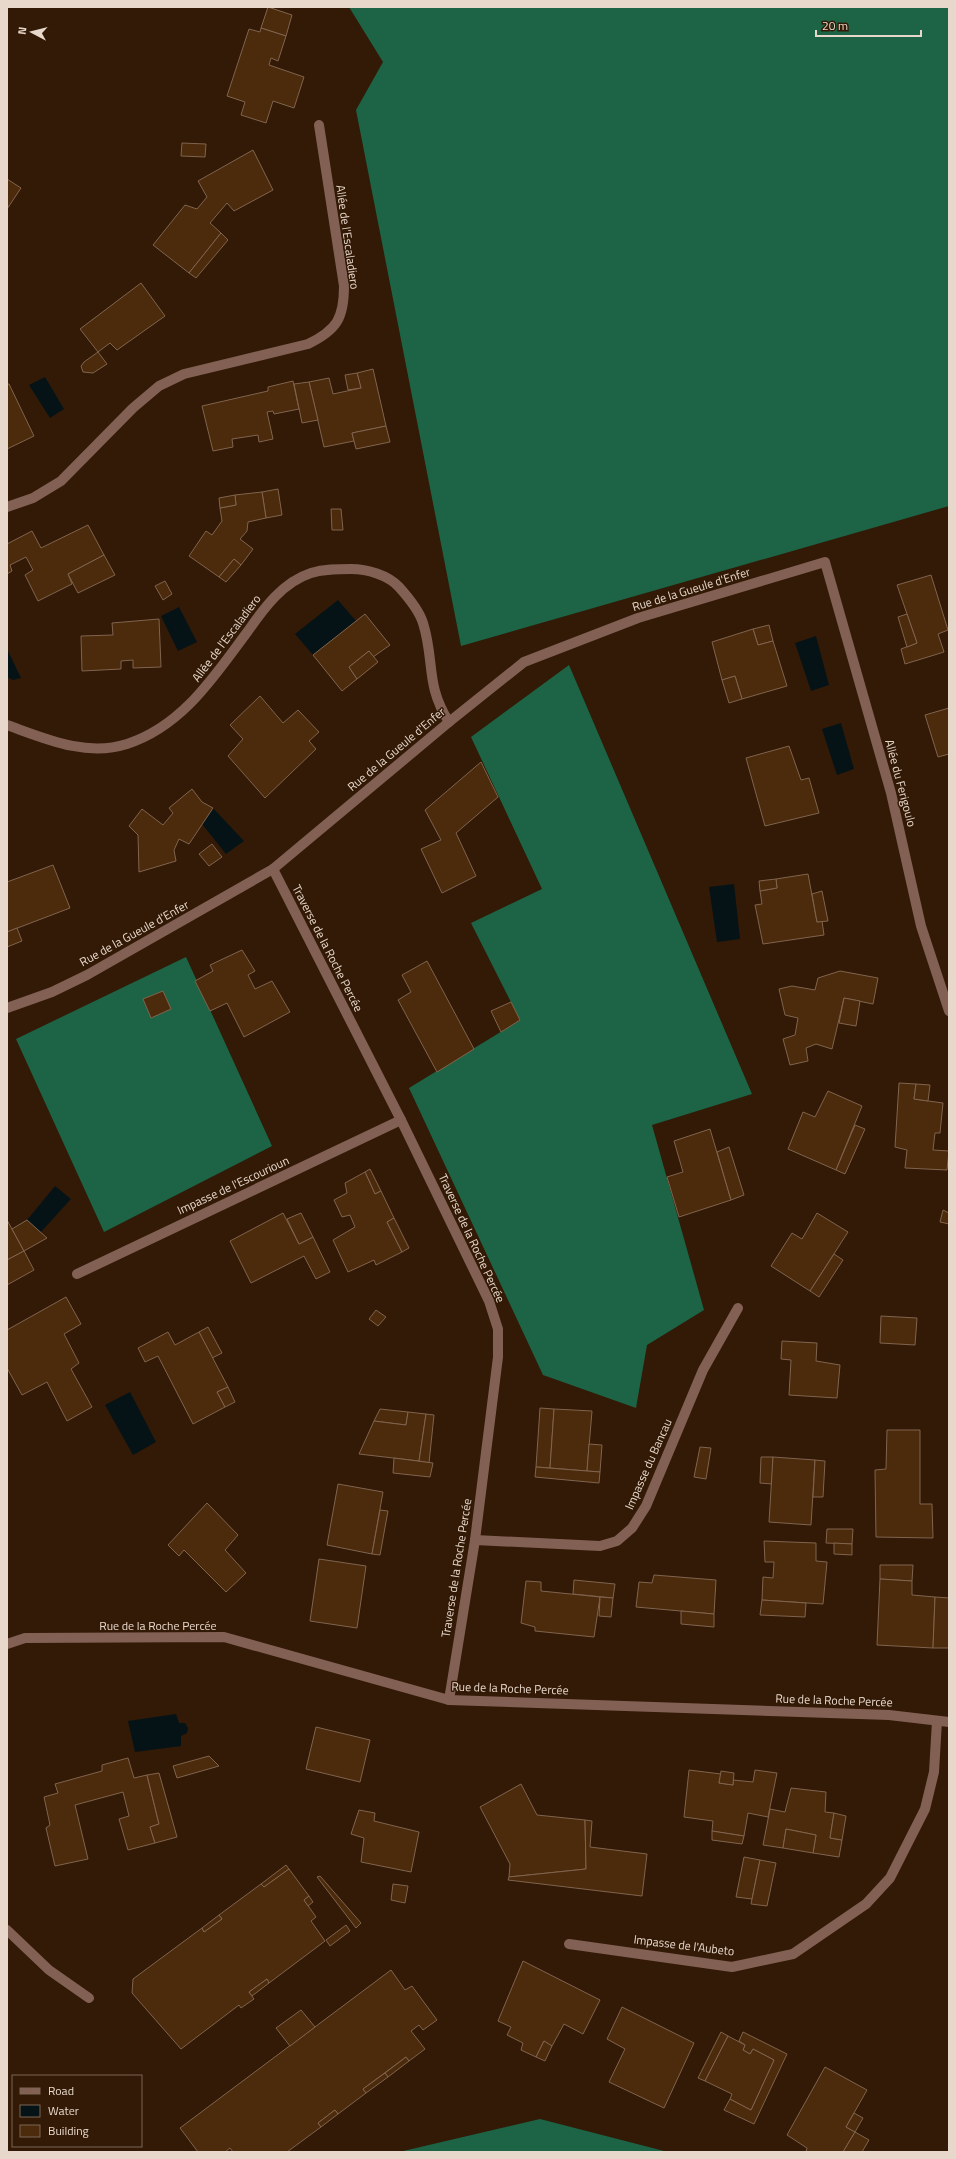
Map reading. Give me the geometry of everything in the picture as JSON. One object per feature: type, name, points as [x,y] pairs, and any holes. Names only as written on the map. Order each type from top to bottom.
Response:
[{"type":"street","name":"Allée de l'Escaladiero","points":[[7,507],[33,498],[61,481],[133,408],[158,386],[184,374],[308,344],[322,337],[334,326],[344,306],[344,286],[319,125]]},
{"type":"street","name":"Rue de la Gueule d'Enfer","points":[[7,1008],[52,992],[87,975],[273,869],[449,722],[524,662],[638,618],[825,562]]},
{"type":"street","name":"Allée du Ferigoulo","points":[[825,562],[891,793],[920,926],[949,1011]]},
{"type":"street","name":"Allée de l'Escaladiero","points":[[7,725],[57,744],[95,749],[127,744],[159,731],[180,714],[200,694],[269,602],[289,585],[310,573],[331,569],[361,569],[382,575],[398,585],[409,599],[423,623],[433,691],[440,708],[449,722]]},
{"type":"street","name":"Traverse de la Roche Percée","points":[[273,869],[401,1120],[489,1301],[498,1329],[498,1357],[475,1540],[449,1700]]},
{"type":"street","name":"Impasse de l'Escourioun","points":[[77,1274],[401,1120]]},
{"type":"street","name":"Impasse du Bancau","points":[[475,1540],[600,1546],[617,1541],[632,1528],[646,1506],[703,1370],[738,1308]]},
{"type":"street","name":"Rue de la Roche Percée","points":[[7,1644],[25,1638],[224,1637],[449,1700],[889,1715],[949,1722]]},
{"type":"street","name":"Impasse de l'Aubeto","points":[[569,1944],[732,1967],[793,1954],[866,1904],[890,1878],[925,1809],[934,1772],[937,1721]]},
{"type":"street","points":[[7,1930],[50,1970],[89,1998]]},
{"type":"green space","points":[[349,7],[949,7],[949,506],[461,646],[356,110],[383,62]]},
{"type":"green space","points":[[569,665],[752,1094],[652,1125],[704,1310],[647,1345],[636,1408],[543,1375],[409,1088],[520,1020],[471,923],[542,889],[471,737]]},
{"type":"green space","points":[[186,957],[272,1146],[104,1232],[16,1039]]},
{"type":"green space","points":[[540,2119],[668,2152],[399,2152]]},
{"type":"water","points":[[45,377],[64,409],[50,418],[29,385]]},
{"type":"water","points":[[338,600],[356,621],[313,655],[295,634]]},
{"type":"water","points":[[179,607],[197,642],[178,651],[161,616]]},
{"type":"water","points":[[816,636],[829,685],[811,691],[795,643]]},
{"type":"water","points":[[7,649],[21,678],[13,680],[7,677]]},
{"type":"water","points":[[841,723],[854,769],[837,775],[822,729]]},
{"type":"water","points":[[213,808],[244,841],[226,854],[202,824]]},
{"type":"water","points":[[734,884],[740,939],[717,942],[709,887]]},
{"type":"water","points":[[55,1186],[71,1199],[40,1233],[27,1220]]},
{"type":"water","points":[[130,1392],[156,1442],[133,1455],[105,1405]]},
{"type":"water","points":[[176,1714],[179,1723],[185,1723],[188,1728],[187,1733],[181,1736],[181,1746],[135,1752],[128,1721]]},
{"type":"building","points":[[268,7],[292,15],[286,36],[261,28]]},
{"type":"building","points":[[261,28],[286,36],[278,61],[271,58],[269,65],[304,77],[294,108],[273,101],[266,123],[241,115],[245,102],[227,96],[249,29],[260,32]]},
{"type":"building","points":[[182,143],[206,144],[205,157],[181,156]]},
{"type":"building","points":[[253,150],[273,190],[234,211],[227,203],[210,223],[221,233],[189,273],[153,245],[185,205],[197,209],[207,197],[198,181]]},
{"type":"building","points":[[7,179],[21,188],[7,209]]},
{"type":"building","points":[[221,233],[228,240],[196,278],[189,273]]},
{"type":"building","points":[[141,283],[165,316],[117,350],[110,343],[98,352],[80,329]]},
{"type":"building","points":[[98,352],[107,364],[93,373],[83,372],[81,366],[84,362]]},
{"type":"building","points":[[373,369],[386,426],[352,433],[354,441],[324,447],[309,382],[329,378],[333,394],[361,388],[357,373]]},
{"type":"building","points":[[357,373],[361,388],[348,390],[345,375]]},
{"type":"building","points":[[293,381],[299,409],[274,414],[273,411],[267,412],[273,439],[259,442],[258,435],[232,439],[233,447],[213,451],[202,406],[268,391],[268,387]]},
{"type":"building","points":[[309,382],[318,420],[302,423],[294,384]]},
{"type":"building","points":[[7,384],[9,384],[34,436],[7,449]]},
{"type":"building","points":[[386,426],[390,442],[356,449],[352,433]]},
{"type":"building","points":[[278,489],[282,515],[266,518],[262,492]]},
{"type":"building","points":[[262,492],[266,518],[248,522],[247,531],[240,539],[253,549],[241,565],[234,559],[219,577],[189,556],[206,531],[212,535],[222,521],[220,508],[236,505],[235,495]]},
{"type":"building","points":[[235,495],[236,505],[220,508],[219,498]]},
{"type":"building","points":[[331,509],[341,509],[343,530],[332,530]]},
{"type":"building","points":[[88,525],[104,555],[68,574],[72,584],[38,601],[25,575],[33,570],[26,557],[10,565],[12,571],[7,574],[7,544],[32,531],[41,548]]},
{"type":"building","points":[[104,555],[115,575],[78,593],[68,574]]},
{"type":"building","points":[[234,559],[241,565],[226,582],[219,577]]},
{"type":"building","points":[[931,575],[948,630],[938,634],[944,652],[905,664],[901,649],[917,643],[897,585]]},
{"type":"building","points":[[165,581],[172,594],[163,600],[155,586]]},
{"type":"building","points":[[365,614],[390,645],[373,657],[369,651],[349,667],[357,679],[342,691],[313,655]]},
{"type":"building","points":[[907,614],[917,643],[907,647],[898,617]]},
{"type":"building","points":[[159,619],[161,667],[133,668],[133,660],[121,661],[121,669],[82,671],[81,636],[113,635],[112,623]]},
{"type":"building","points":[[769,625],[773,641],[758,645],[753,629]]},
{"type":"building","points":[[753,629],[758,645],[773,641],[787,686],[742,699],[735,676],[722,680],[712,642]]},
{"type":"building","points":[[369,651],[378,662],[357,679],[349,667]]},
{"type":"building","points":[[735,676],[742,699],[729,703],[722,680]]},
{"type":"building","points":[[260,696],[283,723],[298,710],[319,732],[309,741],[316,749],[265,798],[228,756],[243,739],[230,725]]},
{"type":"building","points":[[949,708],[949,754],[938,757],[925,715]]},
{"type":"building","points":[[789,746],[801,780],[809,778],[819,813],[765,826],[746,758]]},
{"type":"building","points":[[481,762],[498,797],[456,833],[476,876],[442,893],[421,849],[441,840],[425,810]]},
{"type":"building","points":[[192,789],[202,802],[213,808],[189,844],[179,839],[174,850],[176,861],[139,872],[138,835],[129,826],[142,809],[163,825],[173,813],[169,808]]},
{"type":"building","points":[[212,844],[222,857],[209,866],[199,854]]},
{"type":"building","points":[[53,865],[70,908],[7,932],[7,882]]},
{"type":"building","points":[[808,874],[817,922],[822,921],[824,935],[763,944],[755,905],[762,904],[760,891],[777,888],[776,879]]},
{"type":"building","points":[[776,879],[777,888],[760,891],[759,881]]},
{"type":"building","points":[[822,891],[828,921],[817,922],[812,894]]},
{"type":"building","points":[[17,928],[22,941],[7,947],[7,932]]},
{"type":"building","points":[[242,950],[255,971],[248,975],[255,989],[272,981],[290,1012],[244,1037],[227,1003],[210,1011],[195,981],[213,971],[210,965]]},
{"type":"building","points":[[427,961],[474,1049],[437,1072],[398,1000],[411,992],[402,975]]},
{"type":"building","points":[[840,971],[878,978],[873,1004],[844,998],[832,1049],[816,1044],[806,1048],[808,1061],[790,1065],[783,1039],[795,1035],[798,1018],[785,1015],[779,989],[792,986],[815,990],[818,978]]},
{"type":"building","points":[[163,991],[171,1009],[151,1018],[143,999]]},
{"type":"building","points":[[844,998],[860,1001],[856,1026],[839,1023]]},
{"type":"building","points":[[511,1002],[520,1020],[501,1032],[491,1011]]},
{"type":"building","points":[[899,1083],[916,1084],[914,1099],[943,1103],[940,1133],[935,1133],[933,1150],[949,1151],[947,1170],[905,1168],[907,1150],[895,1147]]},
{"type":"building","points":[[916,1084],[930,1085],[928,1101],[914,1099]]},
{"type":"building","points":[[828,1091],[862,1106],[836,1170],[788,1149],[803,1112],[815,1117]]},
{"type":"building","points":[[855,1125],[865,1129],[845,1174],[836,1170]]},
{"type":"building","points":[[710,1129],[731,1200],[679,1217],[667,1177],[683,1172],[674,1141]]},
{"type":"building","points":[[729,1147],[744,1195],[731,1200],[717,1152]]},
{"type":"building","points":[[370,1169],[381,1191],[375,1194],[365,1172]]},
{"type":"building","points":[[365,1172],[375,1194],[381,1191],[394,1218],[387,1222],[402,1252],[376,1265],[374,1260],[348,1272],[333,1240],[355,1227],[350,1215],[342,1217],[334,1200],[347,1193],[345,1183]]},
{"type":"building","points":[[943,1210],[949,1213],[949,1224],[940,1222]]},
{"type":"building","points":[[283,1213],[299,1244],[313,1237],[330,1272],[316,1279],[304,1256],[251,1283],[230,1241]]},
{"type":"building","points":[[301,1213],[313,1237],[299,1244],[287,1219]]},
{"type":"building","points":[[817,1213],[848,1232],[810,1291],[771,1266],[792,1233],[802,1239]]},
{"type":"building","points":[[394,1218],[409,1248],[402,1252],[387,1222]]},
{"type":"building","points":[[7,1220],[24,1251],[7,1260]]},
{"type":"building","points":[[27,1220],[47,1238],[24,1251],[12,1229]]},
{"type":"building","points":[[24,1251],[34,1270],[7,1285],[7,1260]]},
{"type":"building","points":[[834,1254],[843,1260],[819,1297],[810,1291]]},
{"type":"building","points":[[66,1297],[81,1324],[64,1334],[79,1363],[71,1369],[92,1407],[67,1421],[47,1382],[22,1395],[7,1368],[7,1330]]},
{"type":"building","points":[[376,1310],[386,1317],[378,1326],[369,1319]]},
{"type":"building","points":[[881,1316],[917,1318],[915,1345],[880,1343]]},
{"type":"building","points":[[208,1327],[222,1353],[212,1358],[199,1332]]},
{"type":"building","points":[[168,1332],[175,1345],[199,1332],[228,1387],[217,1392],[225,1407],[193,1424],[158,1356],[145,1362],[138,1348]]},
{"type":"building","points":[[782,1341],[817,1343],[816,1361],[840,1365],[837,1398],[789,1395],[791,1360],[781,1359]]},
{"type":"building","points":[[228,1387],[235,1402],[225,1407],[217,1392]]},
{"type":"building","points":[[540,1408],[554,1409],[550,1468],[536,1467]]},
{"type":"building","points":[[380,1409],[408,1412],[406,1425],[374,1421]]},
{"type":"building","points":[[554,1409],[592,1411],[587,1471],[550,1468]]},
{"type":"building","points":[[408,1412],[426,1414],[419,1461],[359,1454],[374,1421],[406,1425]]},
{"type":"building","points":[[426,1414],[434,1415],[429,1463],[419,1461]]},
{"type":"building","points":[[887,1430],[920,1430],[920,1504],[932,1504],[933,1538],[876,1537],[875,1470],[886,1469]]},
{"type":"building","points":[[589,1444],[602,1445],[600,1472],[587,1471]]},
{"type":"building","points":[[700,1447],[711,1448],[706,1479],[694,1477]]},
{"type":"building","points":[[761,1457],[773,1457],[772,1484],[760,1483]]},
{"type":"building","points":[[773,1457],[815,1460],[811,1525],[769,1522]]},
{"type":"building","points":[[394,1458],[433,1463],[430,1477],[393,1473]]},
{"type":"building","points":[[815,1460],[825,1461],[823,1497],[813,1497]]},
{"type":"building","points":[[536,1467],[600,1472],[599,1483],[535,1477]]},
{"type":"building","points":[[338,1484],[383,1492],[372,1554],[327,1545]]},
{"type":"building","points":[[207,1503],[238,1535],[225,1550],[246,1573],[226,1592],[184,1550],[179,1556],[168,1545]]},
{"type":"building","points":[[380,1510],[388,1511],[380,1555],[372,1554]]},
{"type":"building","points":[[827,1529],[853,1529],[852,1544],[826,1543]]},
{"type":"building","points":[[764,1541],[816,1543],[816,1561],[827,1562],[823,1604],[762,1600],[763,1577],[773,1578],[774,1562],[765,1562]]},
{"type":"building","points":[[834,1543],[852,1544],[852,1555],[834,1554]]},
{"type":"building","points":[[319,1559],[366,1566],[357,1628],[310,1621]]},
{"type":"building","points":[[880,1565],[913,1565],[912,1581],[880,1579]]},
{"type":"building","points":[[654,1575],[716,1580],[714,1614],[636,1607],[639,1582],[652,1583]]},
{"type":"building","points":[[880,1579],[912,1581],[912,1595],[935,1597],[933,1648],[877,1645]]},
{"type":"building","points":[[574,1580],[615,1584],[613,1598],[573,1594]]},
{"type":"building","points":[[526,1581],[541,1582],[541,1591],[600,1597],[594,1637],[535,1631],[535,1627],[521,1623]]},
{"type":"building","points":[[600,1597],[613,1598],[611,1617],[599,1616]]},
{"type":"building","points":[[935,1597],[949,1598],[949,1648],[933,1648]]},
{"type":"building","points":[[762,1600],[806,1603],[805,1617],[760,1615]]},
{"type":"building","points":[[681,1611],[714,1614],[714,1627],[681,1624]]},
{"type":"building","points":[[316,1727],[370,1740],[360,1782],[306,1769]]},
{"type":"building","points":[[209,1756],[219,1766],[177,1778],[173,1766]]},
{"type":"building","points":[[128,1758],[134,1778],[147,1775],[159,1824],[150,1827],[155,1843],[128,1850],[119,1819],[129,1816],[123,1792],[75,1805],[88,1859],[55,1866],[46,1828],[50,1825],[44,1797],[58,1793],[55,1784],[102,1771],[102,1765]]},
{"type":"building","points":[[689,1770],[721,1774],[719,1783],[733,1785],[733,1780],[753,1782],[755,1770],[777,1773],[768,1817],[748,1813],[744,1836],[712,1831],[713,1821],[684,1817]]},
{"type":"building","points":[[721,1771],[734,1773],[733,1785],[719,1783]]},
{"type":"building","points":[[159,1773],[177,1837],[155,1843],[150,1827],[159,1824],[147,1775]]},
{"type":"building","points":[[521,1784],[537,1815],[585,1820],[586,1869],[509,1877],[510,1864],[480,1807]]},
{"type":"building","points":[[791,1788],[826,1792],[825,1812],[834,1813],[830,1838],[842,1840],[839,1857],[813,1853],[816,1835],[786,1829],[783,1848],[763,1845],[770,1809],[785,1812]]},
{"type":"building","points":[[359,1810],[375,1813],[374,1821],[419,1832],[411,1872],[361,1862],[364,1838],[351,1834]]},
{"type":"building","points":[[834,1813],[846,1816],[842,1840],[830,1838]]},
{"type":"building","points":[[585,1820],[592,1821],[590,1847],[647,1854],[642,1896],[508,1880],[509,1877],[586,1869]]},
{"type":"building","points":[[786,1829],[816,1835],[813,1853],[783,1848]]},
{"type":"building","points":[[712,1831],[744,1836],[742,1844],[712,1840]]},
{"type":"building","points":[[744,1857],[760,1860],[752,1899],[736,1897]]},
{"type":"building","points":[[760,1860],[776,1863],[767,1906],[751,1904]]},
{"type":"building","points":[[286,1865],[289,1869],[264,1887],[261,1884]]},
{"type":"building","points":[[289,1869],[309,1896],[304,1900],[316,1917],[311,1921],[325,1941],[269,1983],[267,1979],[249,1992],[254,1999],[241,2008],[239,2005],[181,2049],[132,1993],[133,1979],[202,1928],[204,1932],[222,1919],[219,1915],[261,1884],[264,1887]]},
{"type":"building","points":[[320,1876],[361,1923],[356,1928],[317,1877]]},
{"type":"building","points":[[393,1884],[408,1886],[405,1903],[391,1900]]},
{"type":"building","points":[[309,1896],[313,1902],[308,1906],[304,1900]]},
{"type":"building","points":[[219,1915],[222,1919],[204,1932],[202,1928]]},
{"type":"building","points":[[346,1925],[350,1931],[330,1946],[326,1940]]},
{"type":"building","points":[[523,1961],[600,2000],[583,2034],[564,2024],[552,2046],[544,2041],[536,2057],[521,2050],[523,2043],[507,2035],[511,2027],[498,2021]]},
{"type":"building","points":[[391,1970],[405,1990],[412,1986],[437,2020],[423,2030],[419,2025],[411,2031],[425,2049],[409,2061],[406,2057],[363,2089],[366,2093],[338,2114],[335,2110],[318,2123],[321,2127],[287,2152],[233,2152],[230,2148],[225,2152],[198,2152],[180,2128]]},
{"type":"building","points":[[267,1979],[269,1983],[252,1996],[249,1992]]},
{"type":"building","points":[[622,2007],[694,2043],[664,2108],[609,2082],[625,2049],[607,2039]]},
{"type":"building","points":[[301,2010],[315,2027],[290,2046],[276,2028]]},
{"type":"building","points":[[721,2032],[728,2036],[705,2081],[698,2078]]},
{"type":"building","points":[[743,2032],[787,2054],[754,2124],[724,2110],[730,2099],[751,2110],[774,2060],[753,2049],[750,2054],[743,2050],[745,2045],[739,2041]]},
{"type":"building","points":[[728,2036],[745,2045],[743,2050],[750,2054],[753,2049],[774,2060],[751,2110],[730,2099],[732,2094],[705,2081]]},
{"type":"building","points":[[544,2041],[552,2046],[545,2061],[536,2057]]},
{"type":"building","points":[[406,2057],[409,2061],[388,2077],[385,2073]]},
{"type":"building","points":[[825,2067],[867,2090],[846,2127],[855,2132],[843,2152],[806,2152],[807,2148],[787,2135]]},
{"type":"building","points":[[385,2073],[388,2077],[366,2093],[363,2089]]},
{"type":"building","points":[[335,2110],[338,2114],[321,2127],[318,2123]]},
{"type":"building","points":[[854,2113],[863,2118],[855,2132],[846,2127]]},
{"type":"building","points":[[855,2132],[869,2140],[862,2152],[843,2152]]}]
